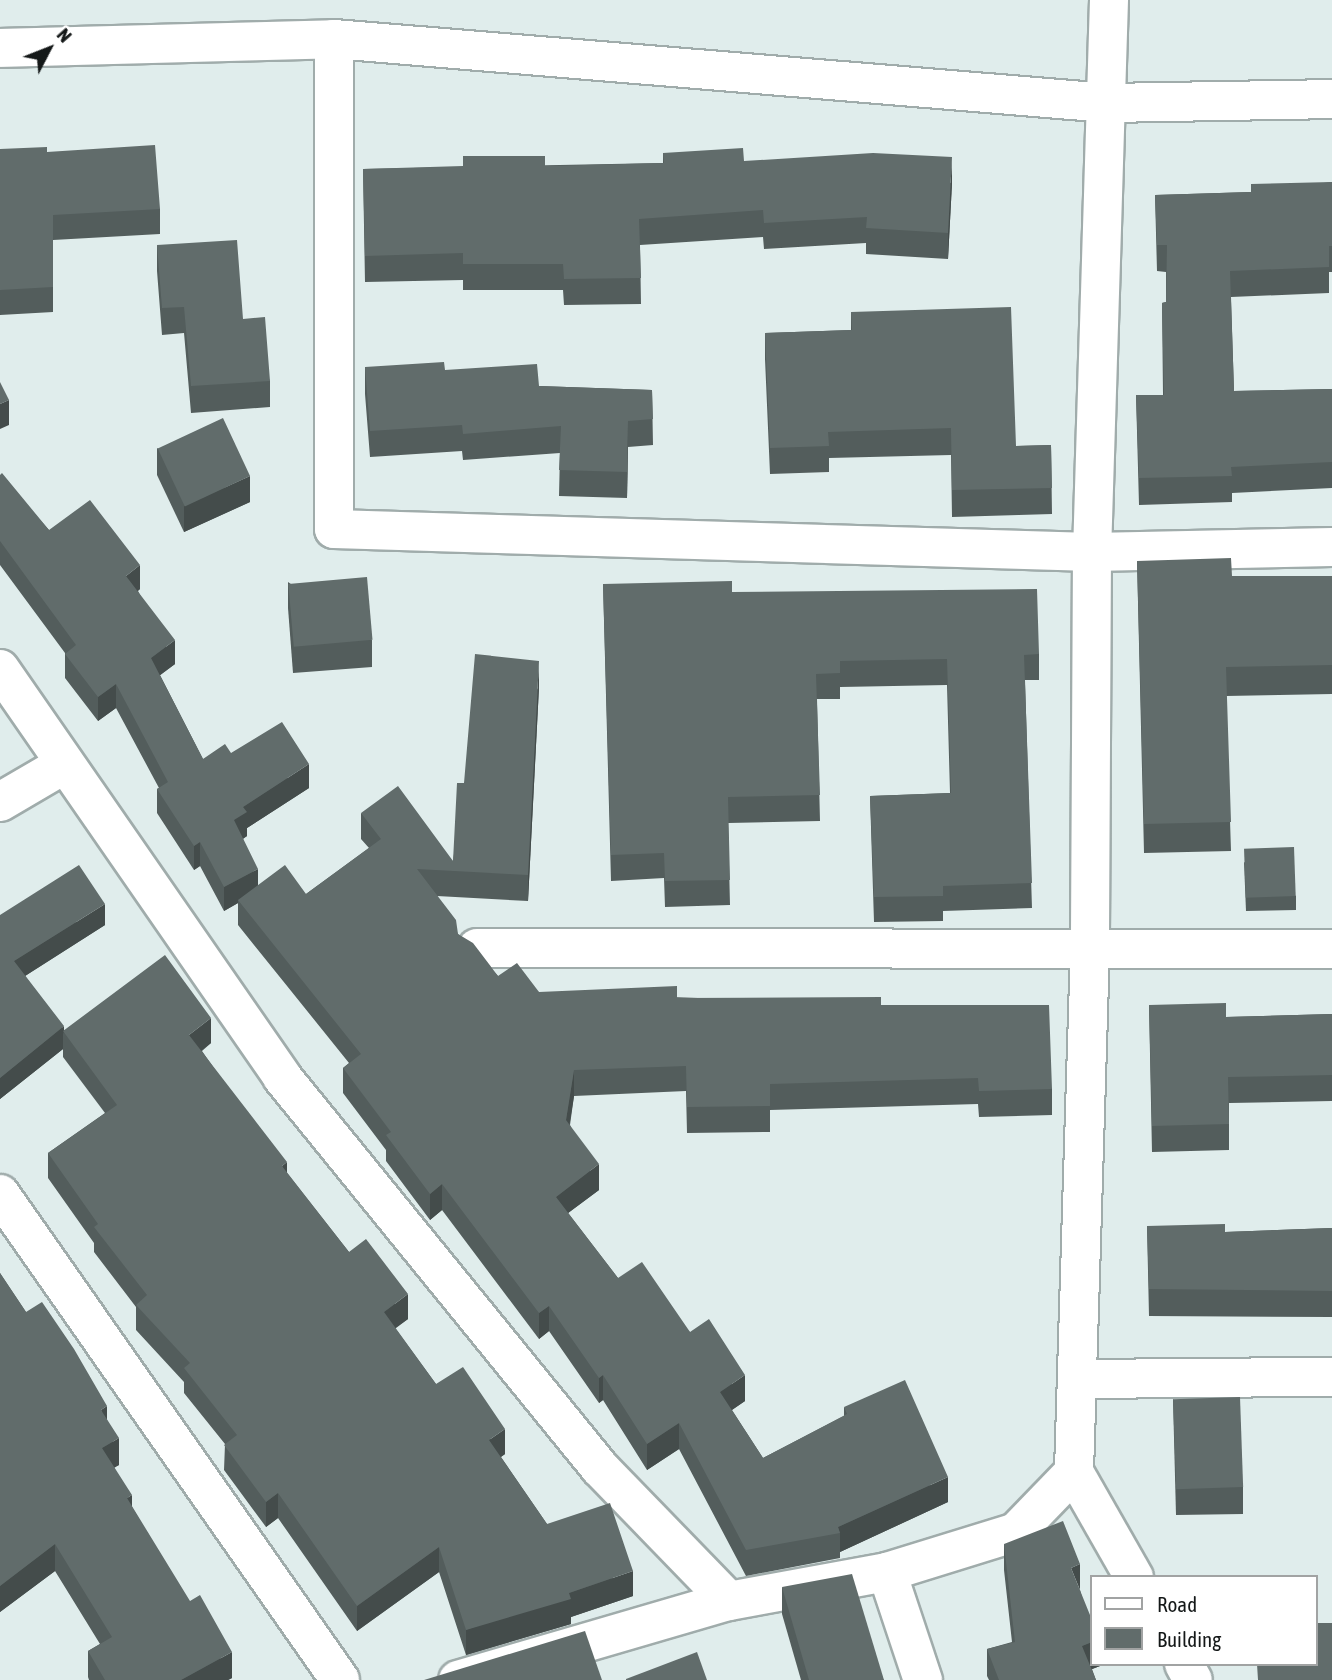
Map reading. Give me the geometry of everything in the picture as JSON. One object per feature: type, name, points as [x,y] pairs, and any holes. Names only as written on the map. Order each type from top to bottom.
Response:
[{"type":"street","points":[[1110,0],[1091,552],[1090,948],[1080,1379],[1074,1472],[1133,1575]]},
{"type":"street","points":[[334,39],[334,529],[1091,552],[1332,547]]},
{"type":"street","points":[[0,48],[334,39],[1107,103],[1332,99]]},
{"type":"street","points":[[0,669],[282,1077],[600,1468],[729,1601]]},
{"type":"street","points":[[0,802],[65,764]]},
{"type":"street","points":[[477,948],[1332,948]]},
{"type":"street","points":[[0,1194],[340,1680]]},
{"type":"street","points":[[1080,1379],[1332,1377]]},
{"type":"street","points":[[458,1680],[729,1601],[887,1572],[1016,1532],[1074,1472]]},
{"type":"street","points":[[887,1572],[923,1680]]},
{"type":"building","points":[[155,145],[160,209],[53,215],[53,287],[0,290],[0,149],[47,147],[47,152]]},
{"type":"building","points":[[743,148],[744,161],[873,153],[952,157],[948,233],[866,228],[867,217],[764,223],[763,210],[639,219],[641,278],[564,279],[563,264],[463,264],[463,253],[365,256],[363,169],[463,166],[463,156],[545,156],[545,166],[664,163],[663,153]]},
{"type":"building","points":[[1332,182],[1332,246],[1329,246],[1329,267],[1230,271],[1234,391],[1332,389],[1332,462],[1231,467],[1232,476],[1139,478],[1136,395],[1164,395],[1162,303],[1166,302],[1167,245],[1157,245],[1155,195],[1251,192],[1251,184]]},
{"type":"building","points":[[237,240],[243,319],[265,317],[270,381],[191,386],[184,307],[162,308],[157,245]]},
{"type":"building","points":[[1011,307],[1016,446],[1051,445],[1052,488],[952,490],[951,428],[828,432],[829,446],[770,448],[765,333],[852,330],[851,312]]},
{"type":"building","points":[[444,362],[445,370],[537,364],[539,386],[652,390],[653,419],[628,421],[627,472],[559,470],[561,426],[463,434],[462,425],[370,431],[365,367]]},
{"type":"building","points":[[0,382],[9,400],[0,404]]},
{"type":"building","points":[[223,418],[250,476],[185,506],[158,448]]},
{"type":"building","points":[[2,473],[49,530],[90,500],[140,565],[126,576],[175,640],[151,658],[203,759],[225,744],[231,753],[282,722],[309,764],[243,807],[247,812],[234,820],[258,869],[224,887],[200,842],[194,846],[157,789],[168,782],[116,684],[98,697],[65,654],[76,645],[0,541]]},
{"type":"building","points":[[1231,558],[1232,576],[1332,576],[1332,665],[1226,667],[1231,822],[1144,824],[1137,561]]},
{"type":"building","points":[[367,577],[372,640],[294,647],[288,584]]},
{"type":"building","points":[[732,581],[732,592],[1037,589],[1039,654],[1024,655],[1032,883],[943,886],[943,896],[874,897],[870,796],[951,793],[947,659],[840,661],[840,673],[816,674],[820,795],[728,797],[730,880],[665,881],[664,853],[611,855],[603,584]]},
{"type":"building","points":[[475,654],[539,661],[528,875],[417,869],[456,920],[458,934],[473,943],[498,976],[517,963],[539,992],[677,986],[677,998],[881,997],[881,1005],[1049,1005],[1052,1089],[979,1091],[978,1078],[770,1084],[770,1106],[687,1107],[686,1066],[574,1070],[566,1120],[599,1164],[556,1197],[618,1278],[642,1262],[690,1332],[709,1319],[745,1375],[720,1392],[763,1458],[847,1414],[844,1407],[905,1380],[948,1477],[838,1527],[840,1533],[746,1550],[679,1423],[647,1444],[603,1375],[599,1378],[549,1306],[539,1313],[442,1184],[430,1194],[386,1135],[391,1132],[343,1068],[361,1054],[238,900],[285,865],[306,894],[381,839],[361,813],[398,786],[453,861],[457,783],[464,783]]},
{"type":"building","points":[[1294,847],[1296,896],[1246,898],[1244,849]]},
{"type":"building","points":[[79,865],[105,904],[14,961],[64,1026],[0,1078],[0,915]]},
{"type":"building","points":[[165,955],[211,1018],[189,1035],[287,1162],[282,1166],[349,1252],[366,1239],[408,1294],[384,1312],[436,1384],[463,1367],[505,1429],[489,1440],[547,1524],[610,1503],[633,1571],[569,1593],[571,1599],[466,1630],[439,1547],[357,1606],[278,1493],[266,1502],[224,1445],[237,1435],[184,1368],[190,1363],[136,1305],[147,1295],[94,1227],[98,1224],[48,1153],[117,1105],[63,1031]]},
{"type":"building","points":[[1226,1003],[1226,1017],[1332,1014],[1332,1075],[1228,1077],[1229,1124],[1152,1126],[1149,1005]]},
{"type":"building","points":[[1225,1224],[1225,1232],[1332,1228],[1332,1291],[1149,1289],[1147,1226]]},
{"type":"building","points":[[0,1273],[26,1312],[42,1302],[74,1349],[107,1406],[101,1410],[119,1438],[102,1448],[132,1495],[127,1498],[190,1601],[200,1595],[232,1652],[181,1680],[105,1680],[88,1651],[112,1637],[55,1544],[0,1586]]},
{"type":"building","points":[[1240,1397],[1243,1487],[1176,1489],[1173,1399]]},
{"type":"building","points":[[1063,1521],[1080,1564],[1071,1568],[1090,1615],[1090,1643],[1082,1646],[1096,1680],[999,1680],[987,1649],[1015,1642],[1004,1544]]},
{"type":"building","points":[[852,1574],[884,1680],[809,1680],[782,1587]]},
{"type":"building","points":[[1318,1623],[1332,1623],[1332,1680],[1258,1680],[1257,1666],[1318,1666]]},
{"type":"building","points":[[585,1631],[602,1680],[424,1680]]},
{"type":"building","points":[[697,1652],[707,1680],[626,1680],[626,1679]]}]
